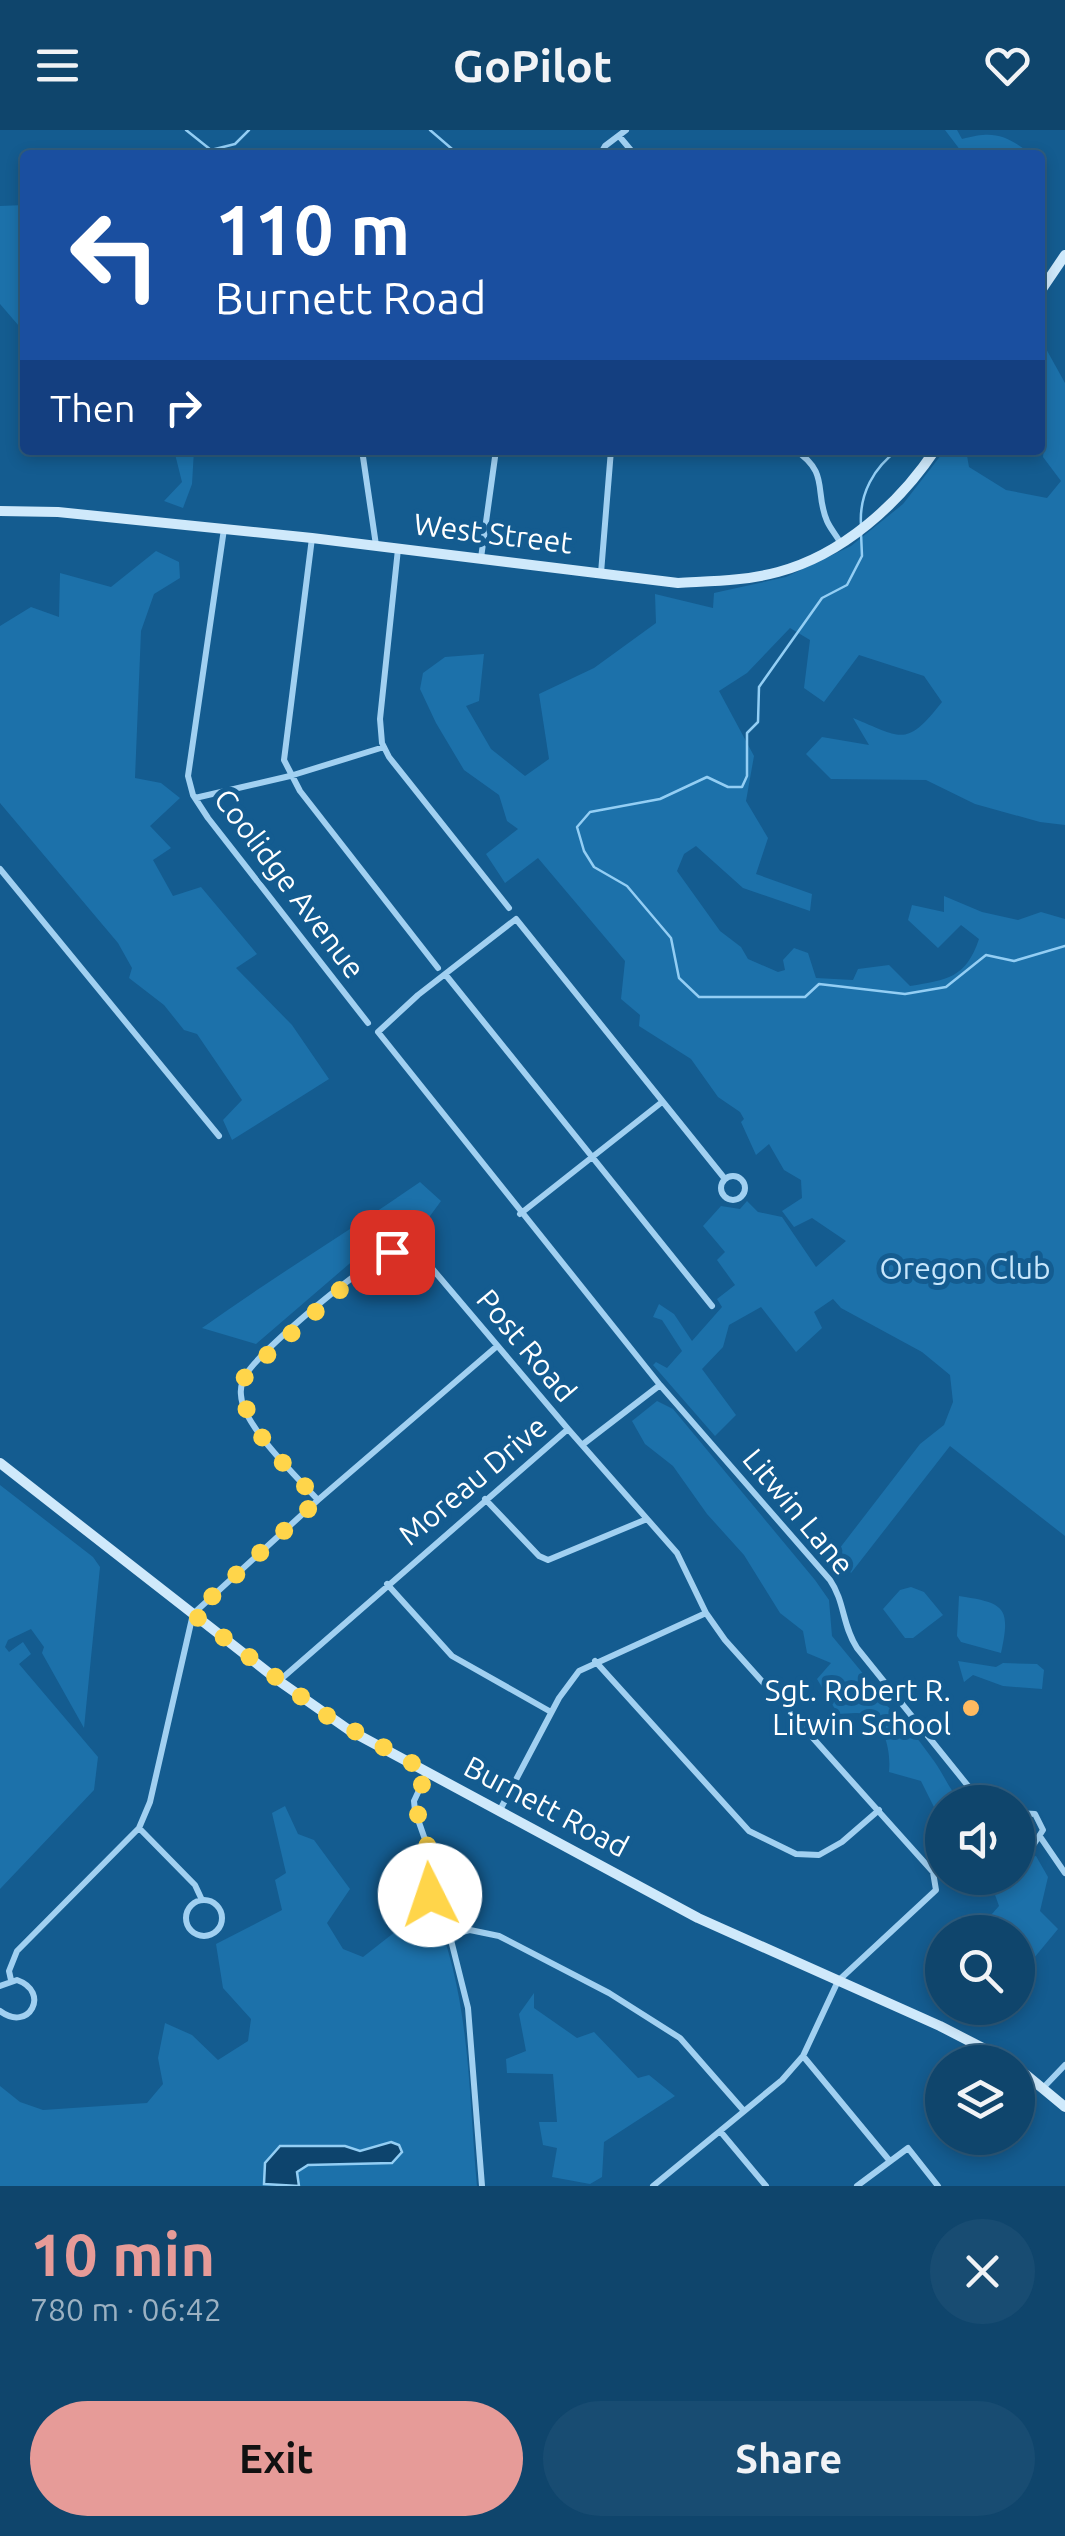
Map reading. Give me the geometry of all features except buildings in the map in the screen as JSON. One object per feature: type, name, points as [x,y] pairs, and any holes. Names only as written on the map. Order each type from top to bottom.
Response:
[{"type":"main road","points":[[1045,284],[1065,254]]},
{"type":"main road","name":"West Street","points":[[0,511],[58,512],[312,538],[678,582],[735,581],[780,572],[809,561],[840,542],[899,496],[931,455]]},
{"type":"main road","name":"Burnett Road","points":[[0,1463],[349,1730],[698,1918],[978,2045]]},
{"type":"main road","points":[[1035,2082],[1065,2107]]},
{"type":"street","points":[[363,455],[376,546]]},
{"type":"street","points":[[481,558],[495,455]]},
{"type":"street","points":[[601,573],[611,455]]},
{"type":"street","points":[[802,455],[810,460],[822,488],[825,518],[840,542]]},
{"type":"street","name":"Coolidge Avenue","points":[[224,529],[188,776],[195,798],[368,1023]]},
{"type":"street","points":[[312,538],[283,747],[290,776],[712,1306]]},
{"type":"street","points":[[398,548],[380,719],[384,747],[509,908]]},
{"type":"street","points":[[195,798],[290,776],[384,747]]},
{"type":"street","points":[[0,869],[219,1136]]},
{"type":"street","points":[[442,971],[516,918],[725,1179]]},
{"type":"street","name":"Litwin Lane","points":[[442,971],[378,1032],[660,1385],[830,1580],[840,1596],[844,1623],[857,1648],[967,1785]]},
{"type":"street","points":[[520,1214],[662,1102]]},
{"type":"street","name":"Post Road","points":[[318,1500],[252,1422],[240,1391],[250,1368],[347,1282],[388,1254],[410,1252],[430,1266],[568,1430]]},
{"type":"street","points":[[11,1980],[9,1970],[16,1951],[139,1828],[150,1802],[193,1614],[496,1347]]},
{"type":"street","points":[[582,1446],[660,1385]]},
{"type":"street","name":"Moreau Drive","points":[[279,1680],[568,1430],[677,1552],[706,1613],[725,1640],[932,1872],[936,1890],[838,1982]]},
{"type":"street","points":[[484,1500],[538,1556],[548,1560],[646,1519]]},
{"type":"street","points":[[387,1584],[452,1656],[552,1712]]},
{"type":"street","points":[[500,1810],[552,1712],[579,1671],[706,1613]]},
{"type":"street","points":[[595,1661],[749,1830],[796,1854],[819,1855],[842,1842],[879,1810]]},
{"type":"street","points":[[428,1772],[414,1801],[415,1811],[428,1848],[430,1895],[450,1936],[468,2008],[482,2186]]},
{"type":"street","points":[[1035,1815],[1043,1827],[1041,1838],[1035,1843]]},
{"type":"street","points":[[139,1828],[195,1884],[202,1900]]},
{"type":"street","points":[[1041,1838],[1065,1874]]},
{"type":"street","points":[[202,1900],[214,1902],[223,1917],[220,1929],[209,1936],[193,1932],[186,1922],[191,1905],[202,1900]]},
{"type":"street","points":[[450,1936],[470,1930],[499,1936],[609,1993],[680,2038],[744,2111]]},
{"type":"street","points":[[0,1986],[11,1980],[29,1985],[34,1996],[32,2009],[16,2019],[0,2011]]},
{"type":"street","points":[[653,2186],[782,2080],[803,2056],[838,1982]]},
{"type":"street","points":[[803,2056],[888,2160]]},
{"type":"street","points":[[1043,2088],[1065,2065]]},
{"type":"street","points":[[720,2131],[766,2186]]},
{"type":"street","points":[[857,2186],[908,2148],[938,2186]]},
{"type":"green space","points":[[945,130],[957,130],[962,139],[1000,136],[1025,150],[960,150]]},
{"type":"green space","points":[[20,205],[20,327],[0,304],[0,206]]},
{"type":"green space","name":"Oregon Club","points":[[1045,347],[1065,383],[1065,825],[975,804],[926,780],[831,779],[806,754],[822,737],[869,745],[853,718],[893,734],[911,733],[942,702],[924,676],[859,655],[824,702],[804,688],[810,640],[790,628],[747,673],[719,691],[754,756],[746,801],[768,838],[756,874],[812,894],[810,911],[743,888],[696,846],[684,854],[677,871],[720,931],[741,947],[748,959],[778,972],[785,970],[783,960],[794,948],[808,953],[816,978],[853,980],[858,969],[889,965],[910,986],[954,975],[968,962],[979,939],[961,925],[938,948],[908,920],[912,905],[944,912],[944,896],[982,912],[1018,920],[1041,912],[1065,919],[1065,1536],[950,1446],[851,1573],[836,1553],[920,1444],[944,1425],[953,1402],[950,1375],[922,1352],[841,1308],[833,1299],[814,1312],[822,1328],[796,1352],[761,1307],[729,1325],[723,1347],[702,1369],[736,1415],[715,1436],[653,1365],[656,1362],[667,1368],[682,1351],[662,1320],[653,1317],[659,1304],[674,1314],[692,1341],[722,1307],[717,1299],[735,1285],[717,1260],[725,1252],[703,1226],[721,1206],[740,1209],[747,1201],[758,1212],[782,1217],[816,1267],[846,1241],[812,1218],[794,1227],[782,1211],[802,1198],[801,1180],[784,1170],[769,1144],[756,1155],[740,1112],[718,1097],[691,1059],[639,1026],[640,1015],[621,999],[625,961],[538,858],[505,883],[486,854],[518,829],[507,821],[499,795],[464,770],[420,689],[423,673],[445,657],[484,654],[479,701],[466,706],[491,749],[525,776],[549,759],[539,694],[594,668],[656,623],[655,594],[713,608],[714,593],[786,577],[851,546],[903,504],[941,455],[967,455],[969,467],[1006,490],[1047,498],[1061,481],[1043,457]]},
{"type":"green space","points":[[175,455],[194,455],[192,484],[183,508],[164,501],[182,482]]},
{"type":"green space","points":[[156,551],[179,562],[180,578],[154,594],[141,631],[135,778],[161,783],[180,798],[150,826],[171,848],[153,860],[173,896],[201,887],[257,954],[236,968],[292,1025],[329,1079],[232,1140],[223,1120],[242,1100],[197,1034],[184,1030],[164,1005],[129,978],[132,968],[118,943],[0,803],[0,626],[31,607],[59,617],[60,573],[111,587]]},
{"type":"green space","points":[[420,1182],[441,1201],[422,1227],[363,1252],[256,1344],[202,1328],[256,1291]]},
{"type":"green space","points":[[657,1401],[673,1409],[815,1580],[829,1600],[832,1636],[870,1682],[873,1695],[899,1717],[949,1785],[925,1785],[925,1789],[921,1781],[889,1772],[888,1747],[877,1724],[863,1714],[838,1714],[817,1679],[831,1663],[807,1653],[803,1631],[780,1613],[744,1555],[707,1514],[673,1466],[645,1444],[632,1421]]},
{"type":"green space","points":[[0,1485],[93,1557],[100,1567],[84,1728],[31,1629],[8,1640],[5,1647],[9,1652],[23,1642],[31,1654],[19,1664],[98,1757],[94,1790],[0,1889]]},
{"type":"green space","points":[[911,1587],[924,1592],[943,1615],[913,1638],[905,1638],[883,1609],[900,1590]]},
{"type":"green space","points":[[959,1596],[986,1601],[1001,1610],[1005,1626],[1001,1653],[961,1642],[957,1636]]},
{"type":"green space","points":[[958,1661],[996,1667],[1003,1663],[1037,1664],[1044,1670],[1042,1689],[1003,1686],[973,1675],[964,1682]]},
{"type":"green space","points":[[285,1806],[298,1834],[314,1840],[350,1889],[327,1923],[343,1949],[363,1957],[400,1928],[420,1899],[430,1902],[461,2006],[477,2186],[0,2186],[0,2086],[20,2102],[43,2110],[147,2103],[163,2084],[158,2058],[165,2023],[192,2035],[218,2060],[248,2041],[251,2019],[223,1988],[216,1944],[282,1910],[275,1880],[286,1873],[272,1813]]},
{"type":"green space","points":[[1035,1856],[1048,1877],[1040,1911],[1058,1929],[1035,1957],[1035,1915],[991,1915],[999,1906],[995,1895],[1035,1895]]},
{"type":"green space","points":[[534,1993],[534,2008],[577,2038],[594,2032],[638,2078],[649,2075],[675,2096],[604,2142],[602,2177],[590,2184],[552,2177],[557,2148],[543,2145],[539,2122],[557,2122],[553,2074],[507,2073],[506,2059],[526,2051],[519,2014]]},
{"type":"shaded area","points":[[391,2142],[399,2145],[402,2152],[392,2163],[308,2165],[297,2172],[299,2186],[264,2184],[265,2163],[280,2146],[345,2146],[360,2151]]},
{"type":"waterway","points":[[186,130],[211,150],[235,144],[249,130]]},
{"type":"waterway","points":[[430,130],[453,150]]},
{"type":"waterway","points":[[861,525],[870,482],[893,455]]},
{"type":"waterway","points":[[861,533],[862,556],[847,585],[822,598],[759,687],[758,722],[747,733],[747,776],[742,787],[728,787],[707,777],[660,799],[590,812],[577,827],[584,851],[594,867],[627,886],[671,938],[679,978],[699,997],[805,997],[819,984],[905,994],[946,987],[986,955],[1014,961],[1065,946]]},
{"type":"place","name":"Sgt. Robert R. Litwin School","points":[[971,1708]]},
{"type":"route","points":[[392,1252],[360,1272],[246,1374],[240,1391],[245,1412],[318,1500],[193,1614],[324,1714],[428,1772],[414,1801],[428,1848],[430,1895]]}]
